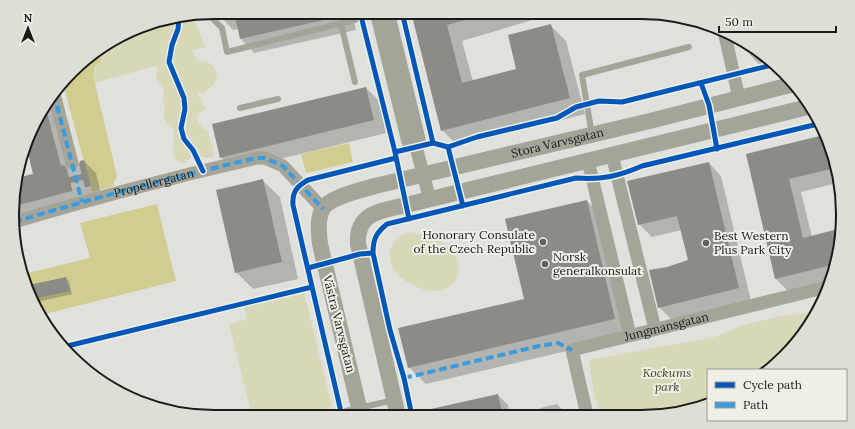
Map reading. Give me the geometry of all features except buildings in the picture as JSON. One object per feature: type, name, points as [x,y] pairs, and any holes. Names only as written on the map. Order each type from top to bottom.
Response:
[{"type":"street","points":[[382,19],[408,142],[416,147],[430,200]]},
{"type":"street","points":[[726,38],[740,98]]},
{"type":"street","name":"Stora Varvsgatan","points":[[323,209],[334,200],[346,194],[375,186],[650,121],[787,86]]},
{"type":"street","points":[[56,100],[72,163]]},
{"type":"street","name":"Stora Varvsgatan","points":[[394,400],[358,244],[357,233],[361,224],[368,217],[375,213],[804,108]]},
{"type":"street","points":[[612,155],[655,329]]},
{"type":"street","name":"Propellergatan","points":[[19,220],[81,196],[203,171],[256,158],[264,158],[283,166],[323,209]]},
{"type":"street","points":[[588,161],[630,335]]},
{"type":"street","name":"Västra Varvsgatan","points":[[323,209],[318,224],[320,244],[360,410]]},
{"type":"street","name":"Jungmansgatan","points":[[586,410],[572,350],[821,288]]},
{"type":"street","points":[[394,400],[396,410]]},
{"type":"lane","points":[[213,19],[222,28],[227,52],[359,19]]},
{"type":"lane","points":[[341,24],[355,82]]},
{"type":"lane","points":[[592,135],[582,75],[689,47]]},
{"type":"lane","points":[[240,108],[278,99]]},
{"type":"lane","points":[[366,410],[394,400]]},
{"type":"green space","points":[[195,20],[205,47],[192,51],[198,59],[210,63],[216,70],[217,78],[213,85],[205,93],[198,93],[198,96],[205,108],[196,118],[203,129],[207,129],[213,148],[213,157],[201,157],[197,151],[185,163],[175,158],[173,154],[173,129],[169,127],[165,121],[165,103],[163,101],[164,88],[156,78],[157,68],[155,66],[94,83],[94,72],[100,56],[117,45],[152,29]]},
{"type":"green space","points":[[405,233],[432,237],[452,251],[459,265],[459,272],[456,279],[450,286],[439,291],[426,290],[412,285],[396,273],[390,261],[391,248],[398,237]]},
{"type":"green space","points":[[304,292],[332,407],[319,410],[250,410],[229,324],[247,319],[244,307]]},
{"type":"green space","name":"Kockums park","points":[[810,312],[796,334],[779,353],[761,369],[707,369],[707,398],[679,406],[653,410],[599,410],[593,388],[589,360],[714,337],[746,324]]},
{"type":"shaded area","points":[[100,56],[101,60],[95,66],[93,75],[117,176],[114,186],[92,192],[64,90],[76,76]]},
{"type":"shaded area","points":[[349,143],[353,162],[306,173],[301,154]]},
{"type":"shaded area","points":[[157,204],[176,281],[46,314],[39,301],[28,273],[90,258],[80,223]]},
{"type":"tunnel","points":[[72,163],[79,190]]},
{"type":"marked path","points":[[56,100],[82,202]]},
{"type":"marked path","points":[[19,221],[134,188],[256,158],[265,158],[283,166],[323,209]]},
{"type":"marked path","points":[[404,378],[539,346],[558,343],[572,350]]},
{"type":"cycle path","points":[[362,19],[395,152]]},
{"type":"cycle path","points":[[404,19],[433,143]]},
{"type":"cycle path","points":[[179,23],[169,62],[184,98],[185,109],[181,128],[184,139],[193,150],[203,171]]},
{"type":"cycle path","points":[[409,219],[395,152],[433,143],[448,147],[477,137],[557,118],[576,107],[599,101],[622,102],[767,66]]},
{"type":"cycle path","points":[[701,83],[709,105],[717,149]]},
{"type":"cycle path","points":[[411,410],[404,378],[390,330],[373,253],[376,237],[380,230],[387,224],[576,178],[602,178],[618,175],[642,166],[814,125]]},
{"type":"cycle path","points":[[448,147],[463,206]]},
{"type":"cycle path","points":[[341,410],[293,205],[293,196],[298,187],[308,180],[396,158]]},
{"type":"cycle path","points":[[308,268],[360,254],[373,253]]},
{"type":"cycle path","points":[[70,345],[312,287]]},
{"type":"place","name":"Honorary Consulate of the Czech Republic","points":[[543,242]]},
{"type":"place","name":"Best Western Plus Park City","points":[[706,243]]},
{"type":"place","name":"Norsk generalkonsulat","points":[[545,264]]}]
